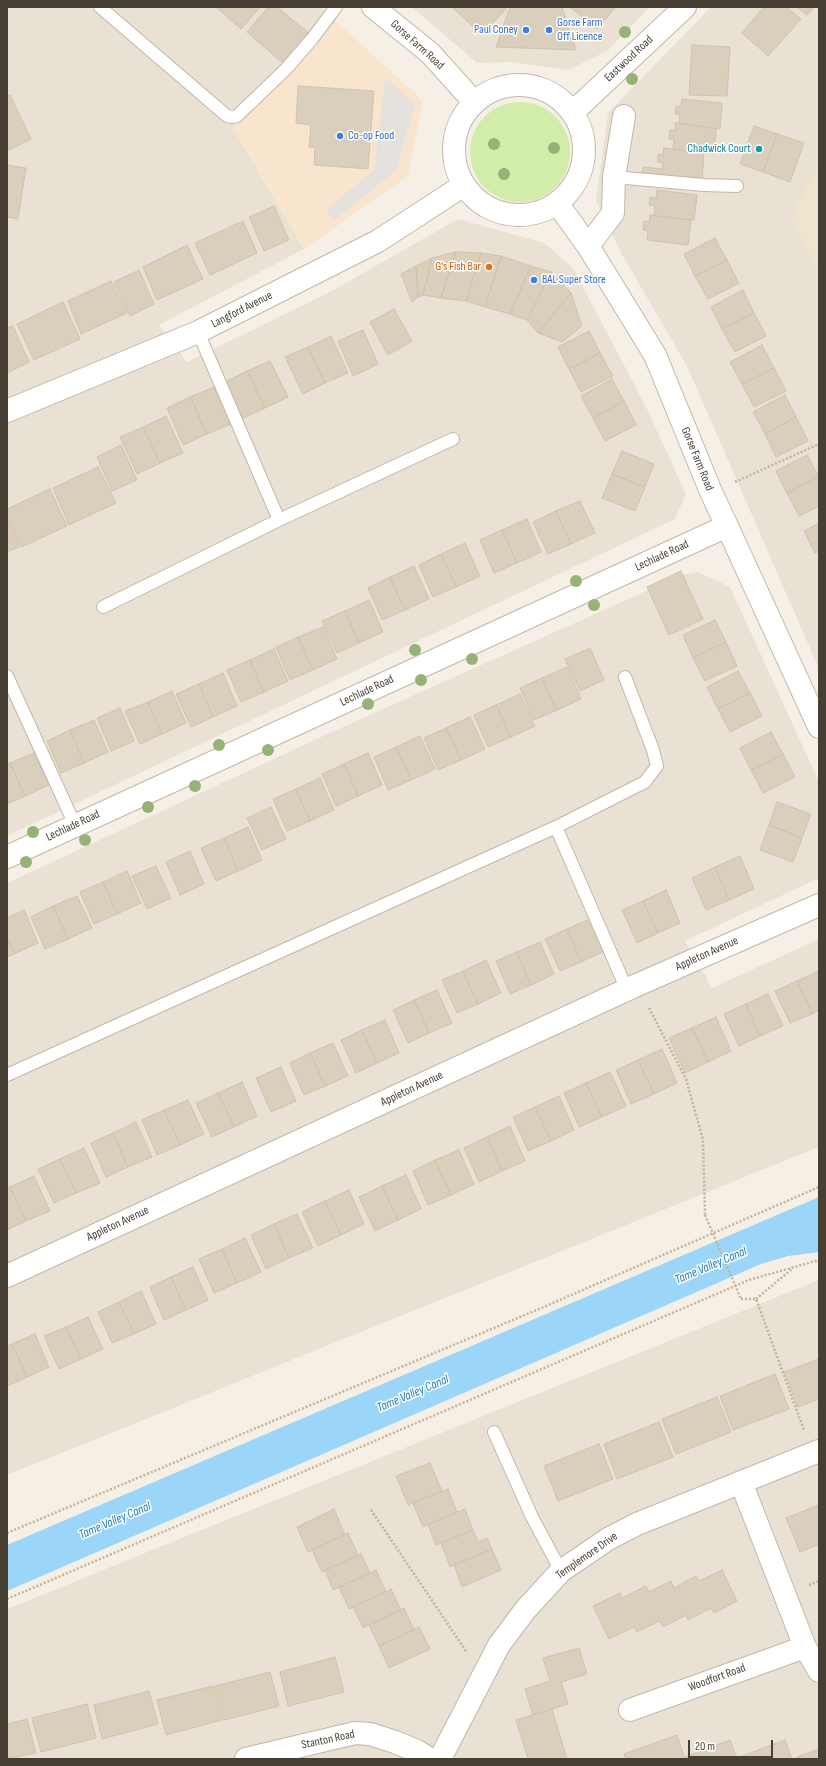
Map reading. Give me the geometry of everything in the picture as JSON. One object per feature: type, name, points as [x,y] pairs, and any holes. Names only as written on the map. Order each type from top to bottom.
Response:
[{"type":"street","name":"Gorse Farm Road","points":[[373,7],[430,53],[474,102]]},
{"type":"street","name":"Eastwood Road","points":[[573,112],[685,7]]},
{"type":"street","points":[[514,84],[537,86],[557,96],[573,112],[580,126],[584,143],[584,161],[576,182],[569,192],[557,203],[538,212],[517,215],[496,211],[478,200],[464,185],[454,157],[458,127],[474,102],[492,89],[514,84]]},
{"type":"street","points":[[588,246],[613,213],[614,177],[624,116]]},
{"type":"street","name":"Langford Avenue","points":[[7,411],[198,332],[378,241],[464,185]]},
{"type":"street","name":"Gorse Farm Road","points":[[557,203],[588,246],[655,355],[710,492],[819,727]]},
{"type":"street","name":"Lechlade Road","points":[[7,857],[727,526]]},
{"type":"street","name":"Appleton Avenue","points":[[7,1276],[632,987],[819,905]]},
{"type":"street","name":"Templemore Drive","points":[[440,1759],[482,1674],[499,1645],[526,1609],[561,1571],[608,1539],[637,1524],[816,1452]]},
{"type":"street","points":[[741,1482],[805,1647],[819,1671]]},
{"type":"street","name":"Woodfort Road","points":[[630,1710],[805,1647]]},
{"type":"street","name":"Stanton Road","points":[[246,1759],[355,1733],[370,1734],[395,1742],[417,1751],[430,1759]]},
{"type":"lane","points":[[100,7],[227,116],[237,116],[286,69],[312,39],[336,7]]},
{"type":"lane","points":[[614,177],[704,185],[737,186]]},
{"type":"lane","points":[[198,332],[279,520]]},
{"type":"lane","points":[[102,607],[279,520],[453,438]]},
{"type":"lane","points":[[7,676],[75,825]]},
{"type":"lane","points":[[7,1076],[556,827],[645,782],[657,766],[653,750],[625,677]]},
{"type":"lane","points":[[556,827],[632,987]]},
{"type":"lane","points":[[494,1432],[532,1517],[561,1571]]},
{"type":"path","points":[[710,492],[819,444]]},
{"type":"path","points":[[632,987],[686,1080],[703,1140],[705,1215],[741,1299],[756,1300],[793,1268]]},
{"type":"path","points":[[7,1533],[539,1309],[819,1187]]},
{"type":"path","points":[[7,1599],[749,1280],[819,1260]]},
{"type":"path","points":[[756,1300],[783,1372],[816,1452]]},
{"type":"path","points":[[371,1510],[482,1674]]},
{"type":"shaded area","points":[[7,7],[321,7],[336,21],[233,128],[304,249],[159,325],[187,362],[330,292],[458,219],[544,243],[573,268],[646,407],[686,494],[675,519],[7,836]]},
{"type":"shaded area","points":[[412,7],[650,7],[607,51],[568,70],[512,62],[477,63]]},
{"type":"shaded area","points":[[711,7],[819,7],[819,669],[687,366],[620,251],[596,200],[608,113]]},
{"type":"shaded area","points":[[336,21],[423,101],[408,176],[304,249],[233,128]]},
{"type":"shaded area","points":[[385,78],[415,104],[396,171],[333,221],[326,210],[374,170]]},
{"type":"shaded area","points":[[819,163],[819,273],[791,217]]},
{"type":"shaded area","points":[[698,572],[730,587],[819,782],[819,878],[685,941],[712,988],[819,939],[819,1147],[7,1475],[7,883],[334,731],[682,575]]},
{"type":"shaded area","points":[[819,1280],[819,1759],[7,1759],[7,1609]]},
{"type":"green space","points":[[520,102],[539,106],[556,116],[566,133],[570,152],[566,171],[556,188],[539,198],[520,202],[501,198],[484,188],[474,171],[470,152],[474,133],[484,116],[501,106]]},
{"type":"water","name":"Tame Valley Canal","points":[[819,1197],[819,1252],[788,1256],[761,1264],[7,1591],[7,1545]]},
{"type":"building","points":[[216,7],[260,7],[241,29]]},
{"type":"building","points":[[268,7],[277,7],[311,35],[285,65],[247,32]]},
{"type":"building","points":[[452,7],[504,7],[506,9],[482,35]]},
{"type":"building","points":[[510,7],[562,7],[576,50],[496,47]]},
{"type":"building","points":[[570,7],[616,7],[597,29]]},
{"type":"building","points":[[764,7],[787,7],[801,19],[768,56],[742,33]]},
{"type":"building","points":[[797,7],[814,7],[807,15]]},
{"type":"building","points":[[692,45],[730,47],[727,96],[689,95]]},
{"type":"building","name":"Co-op Food","points":[[298,86],[374,91],[368,169],[314,165],[315,147],[309,147],[311,125],[296,123]]},
{"type":"building","points":[[10,95],[31,139],[7,151],[7,96]]},
{"type":"building","points":[[682,99],[722,103],[720,129],[679,123],[680,114],[675,114],[676,106],[681,106]]},
{"type":"building","points":[[675,123],[716,129],[714,154],[673,149],[674,139],[669,139],[670,130],[675,130]]},
{"type":"building","name":"Chadwick Court","points":[[754,126],[777,134],[763,172],[740,164]]},
{"type":"building","points":[[777,134],[804,143],[790,182],[763,172]]},
{"type":"building","points":[[664,148],[704,153],[702,180],[642,174],[643,167],[662,169],[663,163],[658,162],[658,154],[663,155]]},
{"type":"building","points":[[7,165],[26,168],[18,219],[7,217]]},
{"type":"building","points":[[657,190],[697,195],[694,220],[654,216],[655,206],[649,205],[650,197],[656,198]]},
{"type":"building","points":[[274,206],[289,240],[264,251],[249,217]]},
{"type":"building","points":[[650,215],[691,220],[688,245],[647,240],[648,231],[643,230],[644,221],[649,222]]},
{"type":"building","points":[[243,221],[257,253],[210,275],[195,243]]},
{"type":"building","points":[[715,238],[727,260],[695,276],[684,254]]},
{"type":"building","points":[[187,245],[203,279],[157,300],[143,267]]},
{"type":"building","points":[[456,252],[481,253],[466,301],[441,298]]},
{"type":"building","points":[[456,252],[441,298],[423,295],[432,258]]},
{"type":"building","points":[[481,253],[501,256],[485,307],[466,301]]},
{"type":"building","points":[[501,256],[531,266],[510,314],[485,307]]},
{"type":"building","points":[[432,258],[423,295],[418,297],[416,266]]},
{"type":"building","points":[[727,260],[739,283],[708,299],[695,276]]},
{"type":"building","points":[[416,266],[418,297],[412,302],[401,274]]},
{"type":"building","points":[[531,266],[551,272],[527,320],[510,314]]},
{"type":"building","points":[[139,270],[154,304],[130,316],[114,282]]},
{"type":"building","points":[[551,272],[571,293],[538,333],[527,320]]},
{"type":"building","points":[[111,281],[127,313],[81,334],[68,301]]},
{"type":"building","points":[[743,290],[754,313],[722,329],[711,307]]},
{"type":"building","points":[[571,293],[582,326],[562,342],[538,333]]},
{"type":"building","points":[[63,302],[80,339],[34,360],[17,324]]},
{"type":"building","points":[[394,309],[412,341],[388,355],[370,322]]},
{"type":"building","points":[[754,313],[766,336],[735,352],[722,329]]},
{"type":"building","points":[[13,326],[29,362],[7,373],[7,328]]},
{"type":"building","points":[[363,330],[378,364],[353,376],[338,341]]},
{"type":"building","points":[[589,331],[600,353],[569,369],[558,347]]},
{"type":"building","points":[[331,336],[348,373],[325,383],[308,347]]},
{"type":"building","points":[[762,345],[774,368],[742,384],[730,362]]},
{"type":"building","points":[[308,347],[325,383],[303,394],[285,357]]},
{"type":"building","points":[[600,353],[613,376],[581,392],[569,369]]},
{"type":"building","points":[[270,361],[288,397],[265,408],[247,371]]},
{"type":"building","points":[[774,368],[786,391],[754,407],[742,384]]},
{"type":"building","points":[[247,371],[265,408],[241,419],[225,382]]},
{"type":"building","points":[[612,379],[624,401],[593,418],[581,396]]},
{"type":"building","points":[[214,387],[231,424],[207,434],[190,397]]},
{"type":"building","points":[[785,395],[796,417],[765,434],[753,412]]},
{"type":"building","points":[[190,397],[207,434],[183,445],[167,408]]},
{"type":"building","points":[[624,401],[636,425],[605,441],[593,418]]},
{"type":"building","points":[[166,416],[183,453],[160,463],[143,427]]},
{"type":"building","points":[[796,417],[808,441],[776,457],[765,434]]},
{"type":"building","points":[[143,427],[160,463],[137,474],[120,437]]},
{"type":"building","points":[[121,445],[137,480],[112,491],[97,457]]},
{"type":"building","points":[[622,451],[654,464],[645,487],[612,474]]},
{"type":"building","points":[[807,455],[819,477],[787,493],[776,471]]},
{"type":"building","points":[[98,467],[116,503],[69,525],[53,488]]},
{"type":"building","points":[[612,474],[645,487],[635,511],[602,498]]},
{"type":"building","points":[[819,477],[819,506],[799,516],[787,493]]},
{"type":"building","points":[[50,489],[67,526],[21,547],[7,517],[7,509]]},
{"type":"building","points":[[580,501],[595,533],[571,544],[556,511]]},
{"type":"building","points":[[556,511],[571,544],[548,554],[533,522]]},
{"type":"building","points":[[527,519],[541,552],[517,563],[502,530]]},
{"type":"building","points":[[7,520],[19,547],[7,552]]},
{"type":"building","points":[[819,523],[819,551],[815,553],[804,531]]},
{"type":"building","points":[[502,530],[517,563],[494,573],[480,540]]},
{"type":"building","points":[[465,543],[480,576],[456,587],[441,554]]},
{"type":"building","points":[[441,554],[456,587],[433,597],[419,565]]},
{"type":"building","points":[[414,566],[429,599],[405,610],[390,577]]},
{"type":"building","points":[[681,571],[703,619],[669,635],[647,587]]},
{"type":"building","points":[[390,577],[405,610],[382,620],[368,588]]},
{"type":"building","points":[[369,600],[383,632],[359,643],[345,611]]},
{"type":"building","points":[[345,611],[359,643],[337,653],[322,621]]},
{"type":"building","points":[[715,620],[726,642],[693,658],[683,635]]},
{"type":"building","points":[[323,627],[337,659],[313,670],[298,637]]},
{"type":"building","points":[[298,637],[313,670],[290,680],[276,647]]},
{"type":"building","points":[[726,642],[737,666],[705,681],[693,658]]},
{"type":"building","points":[[590,648],[604,680],[580,691],[565,659]]},
{"type":"building","points":[[274,649],[288,681],[264,692],[250,660]]},
{"type":"building","points":[[250,660],[264,692],[241,702],[227,670]]},
{"type":"building","points":[[567,667],[581,699],[557,710],[542,678]]},
{"type":"building","points":[[738,671],[750,693],[718,709],[707,687]]},
{"type":"building","points":[[223,673],[237,706],[213,717],[199,684]]},
{"type":"building","points":[[542,678],[557,710],[534,720],[520,688]]},
{"type":"building","points":[[199,684],[213,717],[191,727],[176,694]]},
{"type":"building","points":[[172,691],[186,723],[162,734],[148,702]]},
{"type":"building","points":[[750,693],[762,716],[730,732],[718,709]]},
{"type":"building","points":[[520,694],[535,726],[511,737],[496,705]]},
{"type":"building","points":[[148,702],[162,734],[140,744],[125,711]]},
{"type":"building","points":[[496,705],[511,737],[488,747],[474,715]]},
{"type":"building","points":[[120,708],[134,741],[111,751],[97,718]]},
{"type":"building","points":[[470,717],[485,749],[461,760],[446,728]]},
{"type":"building","points":[[94,720],[108,752],[84,763],[70,730]]},
{"type":"building","points":[[446,728],[461,760],[438,770],[424,738]]},
{"type":"building","points":[[70,730],[84,763],[61,773],[47,741]]},
{"type":"building","points":[[771,732],[783,754],[751,770],[740,748]]},
{"type":"building","points":[[420,736],[435,769],[411,780],[396,747]]},
{"type":"building","points":[[396,747],[411,780],[388,790],[374,757]]},
{"type":"building","points":[[34,753],[49,785],[25,796],[10,763]]},
{"type":"building","points":[[368,753],[382,785],[358,796],[344,764]]},
{"type":"building","points":[[783,754],[795,777],[763,793],[751,770]]},
{"type":"building","points":[[10,763],[25,796],[7,804],[7,765]]},
{"type":"building","points":[[344,764],[358,796],[336,806],[322,774]]},
{"type":"building","points":[[320,778],[334,810],[310,821],[296,789]]},
{"type":"building","points":[[296,789],[310,821],[287,831],[273,799]]},
{"type":"building","points":[[777,802],[811,814],[802,838],[769,825]]},
{"type":"building","points":[[271,807],[286,839],[262,850],[247,818]]},
{"type":"building","points":[[769,825],[802,838],[793,862],[760,850]]},
{"type":"building","points":[[248,827],[262,860],[238,871],[224,838]]},
{"type":"building","points":[[224,838],[238,871],[216,881],[201,848]]},
{"type":"building","points":[[190,851],[204,884],[180,895],[166,862]]},
{"type":"building","points":[[740,856],[754,889],[729,900],[715,867]]},
{"type":"building","points":[[156,866],[171,898],[147,909],[132,876]]},
{"type":"building","points":[[715,867],[729,900],[706,910],[692,878]]},
{"type":"building","points":[[127,871],[141,903],[117,914],[103,882]]},
{"type":"building","points":[[103,882],[117,914],[94,924],[80,892]]},
{"type":"building","points":[[666,890],[680,923],[658,933],[643,901]]},
{"type":"building","points":[[77,896],[92,928],[68,939],[53,906]]},
{"type":"building","points":[[643,901],[658,933],[637,943],[622,910]]},
{"type":"building","points":[[53,906],[68,939],[45,949],[31,917]]},
{"type":"building","points":[[24,910],[38,943],[14,954],[7,937],[7,918]]},
{"type":"building","points":[[590,919],[604,951],[581,962],[567,929]]},
{"type":"building","points":[[567,929],[581,962],[560,971],[545,939]]},
{"type":"building","points":[[7,937],[14,954],[7,957]]},
{"type":"building","points":[[540,942],[554,974],[531,985],[517,952]]},
{"type":"building","points":[[517,952],[531,985],[510,994],[496,961]]},
{"type":"building","points":[[486,960],[501,993],[478,1004],[463,971]]},
{"type":"building","points":[[463,971],[478,1004],[457,1013],[442,980]]},
{"type":"building","points":[[819,971],[819,1010],[812,1014],[797,981]]},
{"type":"building","points":[[797,981],[812,1014],[790,1023],[775,991]]},
{"type":"building","points":[[437,990],[452,1023],[429,1033],[414,1000]]},
{"type":"building","points":[[768,994],[783,1026],[760,1036],[746,1004]]},
{"type":"building","points":[[414,1000],[429,1033],[408,1043],[393,1010]]},
{"type":"building","points":[[746,1004],[760,1036],[739,1046],[724,1014]]},
{"type":"building","points":[[716,1017],[731,1051],[708,1062],[692,1028]]},
{"type":"building","points":[[385,1020],[399,1053],[377,1063],[362,1030]]},
{"type":"building","points":[[692,1028],[708,1062],[685,1073],[669,1038]]},
{"type":"building","points":[[362,1030],[377,1063],[356,1073],[341,1040]]},
{"type":"building","points":[[333,1043],[348,1076],[325,1086],[310,1053]]},
{"type":"building","points":[[662,1049],[677,1083],[654,1094],[638,1060]]},
{"type":"building","points":[[310,1053],[325,1086],[304,1095],[290,1063]]},
{"type":"building","points":[[638,1060],[654,1094],[631,1104],[616,1070]]},
{"type":"building","points":[[281,1067],[296,1101],[271,1112],[256,1078]]},
{"type":"building","points":[[610,1072],[626,1106],[602,1117],[586,1083]]},
{"type":"building","points":[[242,1082],[257,1116],[234,1127],[218,1093]]},
{"type":"building","points":[[586,1083],[602,1117],[579,1127],[564,1093]]},
{"type":"building","points":[[218,1093],[234,1127],[212,1137],[196,1103]]},
{"type":"building","points":[[559,1096],[574,1130],[551,1141],[535,1107]]},
{"type":"building","points":[[188,1100],[204,1134],[180,1145],[164,1110]]},
{"type":"building","points":[[535,1107],[551,1141],[528,1151],[513,1117]]},
{"type":"building","points":[[164,1110],[180,1145],[157,1155],[142,1120]]},
{"type":"building","points":[[136,1122],[152,1157],[128,1167],[113,1133]]},
{"type":"building","points":[[510,1126],[525,1161],[502,1171],[487,1137]]},
{"type":"building","points":[[113,1133],[128,1167],[106,1177],[91,1143]]},
{"type":"building","points":[[487,1137],[502,1171],[479,1182],[464,1148]]},
{"type":"building","points":[[84,1148],[100,1183],[76,1193],[60,1159]]},
{"type":"building","points":[[459,1150],[474,1184],[451,1195],[435,1160]]},
{"type":"building","points":[[60,1159],[76,1193],[54,1203],[38,1169]]},
{"type":"building","points":[[435,1160],[451,1195],[428,1205],[413,1171]]},
{"type":"building","points":[[406,1175],[421,1209],[398,1220],[382,1186]]},
{"type":"building","points":[[34,1176],[50,1211],[26,1221],[10,1187]]},
{"type":"building","points":[[382,1186],[398,1220],[375,1231],[359,1197]]},
{"type":"building","points":[[10,1187],[26,1221],[7,1230],[7,1189]]},
{"type":"building","points":[[349,1190],[364,1224],[341,1235],[325,1201]]},
{"type":"building","points":[[325,1201],[341,1235],[318,1246],[302,1212]]},
{"type":"building","points":[[297,1214],[313,1248],[289,1258],[274,1224]]},
{"type":"building","points":[[274,1224],[289,1258],[266,1269],[251,1235]]},
{"type":"building","points":[[245,1238],[261,1272],[237,1283],[222,1249]]},
{"type":"building","points":[[222,1249],[237,1283],[214,1293],[199,1259]]},
{"type":"building","points":[[193,1267],[208,1300],[186,1310],[171,1277]]},
{"type":"building","points":[[171,1277],[186,1310],[164,1320],[150,1287]]},
{"type":"building","points":[[141,1291],[156,1324],[134,1334],[119,1302]]},
{"type":"building","points":[[119,1302],[134,1334],[112,1343],[98,1312]]},
{"type":"building","points":[[88,1317],[103,1349],[81,1359],[66,1327]]},
{"type":"building","points":[[66,1327],[81,1359],[59,1369],[44,1336]]},
{"type":"building","points":[[35,1334],[49,1367],[27,1377],[12,1344]]},
{"type":"building","points":[[12,1344],[27,1377],[7,1386],[7,1347]]},
{"type":"building","points":[[819,1359],[819,1399],[798,1407],[784,1372]]},
{"type":"building","points":[[775,1374],[789,1409],[733,1430],[720,1396]]},
{"type":"building","points":[[717,1397],[731,1432],[676,1454],[662,1419]]},
{"type":"building","points":[[659,1422],[673,1457],[617,1479],[604,1444]]},
{"type":"building","points":[[599,1444],[613,1479],[558,1501],[544,1466]]},
{"type":"building","points":[[430,1463],[442,1491],[408,1505],[396,1476]]},
{"type":"building","points":[[448,1489],[457,1512],[423,1527],[413,1503]]},
{"type":"building","points":[[819,1505],[819,1544],[800,1552],[786,1518]]},
{"type":"building","points":[[334,1509],[345,1535],[308,1552],[297,1527]]},
{"type":"building","points":[[465,1509],[473,1530],[436,1545],[428,1524]]},
{"type":"building","points":[[473,1530],[478,1542],[487,1538],[492,1549],[450,1567],[441,1543]]},
{"type":"building","points":[[348,1533],[358,1555],[322,1572],[312,1550]]},
{"type":"building","points":[[492,1549],[501,1570],[462,1587],[454,1565]]},
{"type":"building","points":[[361,1554],[370,1573],[333,1590],[325,1570]]},
{"type":"building","points":[[376,1570],[386,1592],[349,1609],[339,1587]]},
{"type":"building","points":[[722,1570],[737,1601],[714,1613],[711,1608],[688,1620],[686,1615],[663,1627],[660,1621],[637,1632],[634,1627],[609,1639],[593,1606],[620,1593],[622,1598],[646,1586],[649,1592],[671,1581],[674,1588],[696,1576],[699,1581]]},
{"type":"building","points":[[391,1589],[401,1610],[363,1628],[353,1607]]},
{"type":"building","points":[[404,1608],[414,1630],[379,1646],[369,1625]]},
{"type":"building","points":[[419,1627],[430,1649],[389,1668],[379,1646]]},
{"type":"building","points":[[579,1648],[587,1674],[561,1682],[568,1704],[533,1715],[525,1689],[550,1681],[543,1658]]},
{"type":"building","points":[[335,1657],[344,1692],[288,1706],[280,1672]]},
{"type":"building","points":[[270,1672],[279,1706],[224,1720],[215,1686]]},
{"type":"building","points":[[213,1686],[222,1720],[166,1735],[157,1700]]},
{"type":"building","points":[[149,1691],[158,1724],[102,1739],[94,1705]]},
{"type":"building","points":[[87,1704],[96,1738],[41,1752],[32,1718]]},
{"type":"building","points":[[552,1709],[567,1759],[528,1759],[516,1720]]},
{"type":"building","points":[[27,1719],[36,1753],[7,1759],[7,1724]]},
{"type":"building","points":[[677,1735],[685,1759],[626,1759],[624,1754]]},
{"type":"building","points":[[730,1740],[737,1759],[686,1759],[685,1757]]},
{"type":"building","points":[[785,1740],[792,1759],[741,1759],[740,1757]]},
{"type":"building","points":[[819,1749],[819,1759],[798,1759],[797,1757]]},
{"type":"place","name":"Paul Coney","points":[[526,30]]},
{"type":"place","name":"Gorse Farm Off Licence","points":[[549,30]]},
{"type":"place","name":"Co-op Food","points":[[340,136]]},
{"type":"place","name":"Chadwick Court","points":[[759,149]]},
{"type":"place","name":"G's Fish Bar","points":[[489,267]]},
{"type":"place","name":"BAL Super Store","points":[[534,280]]}]
